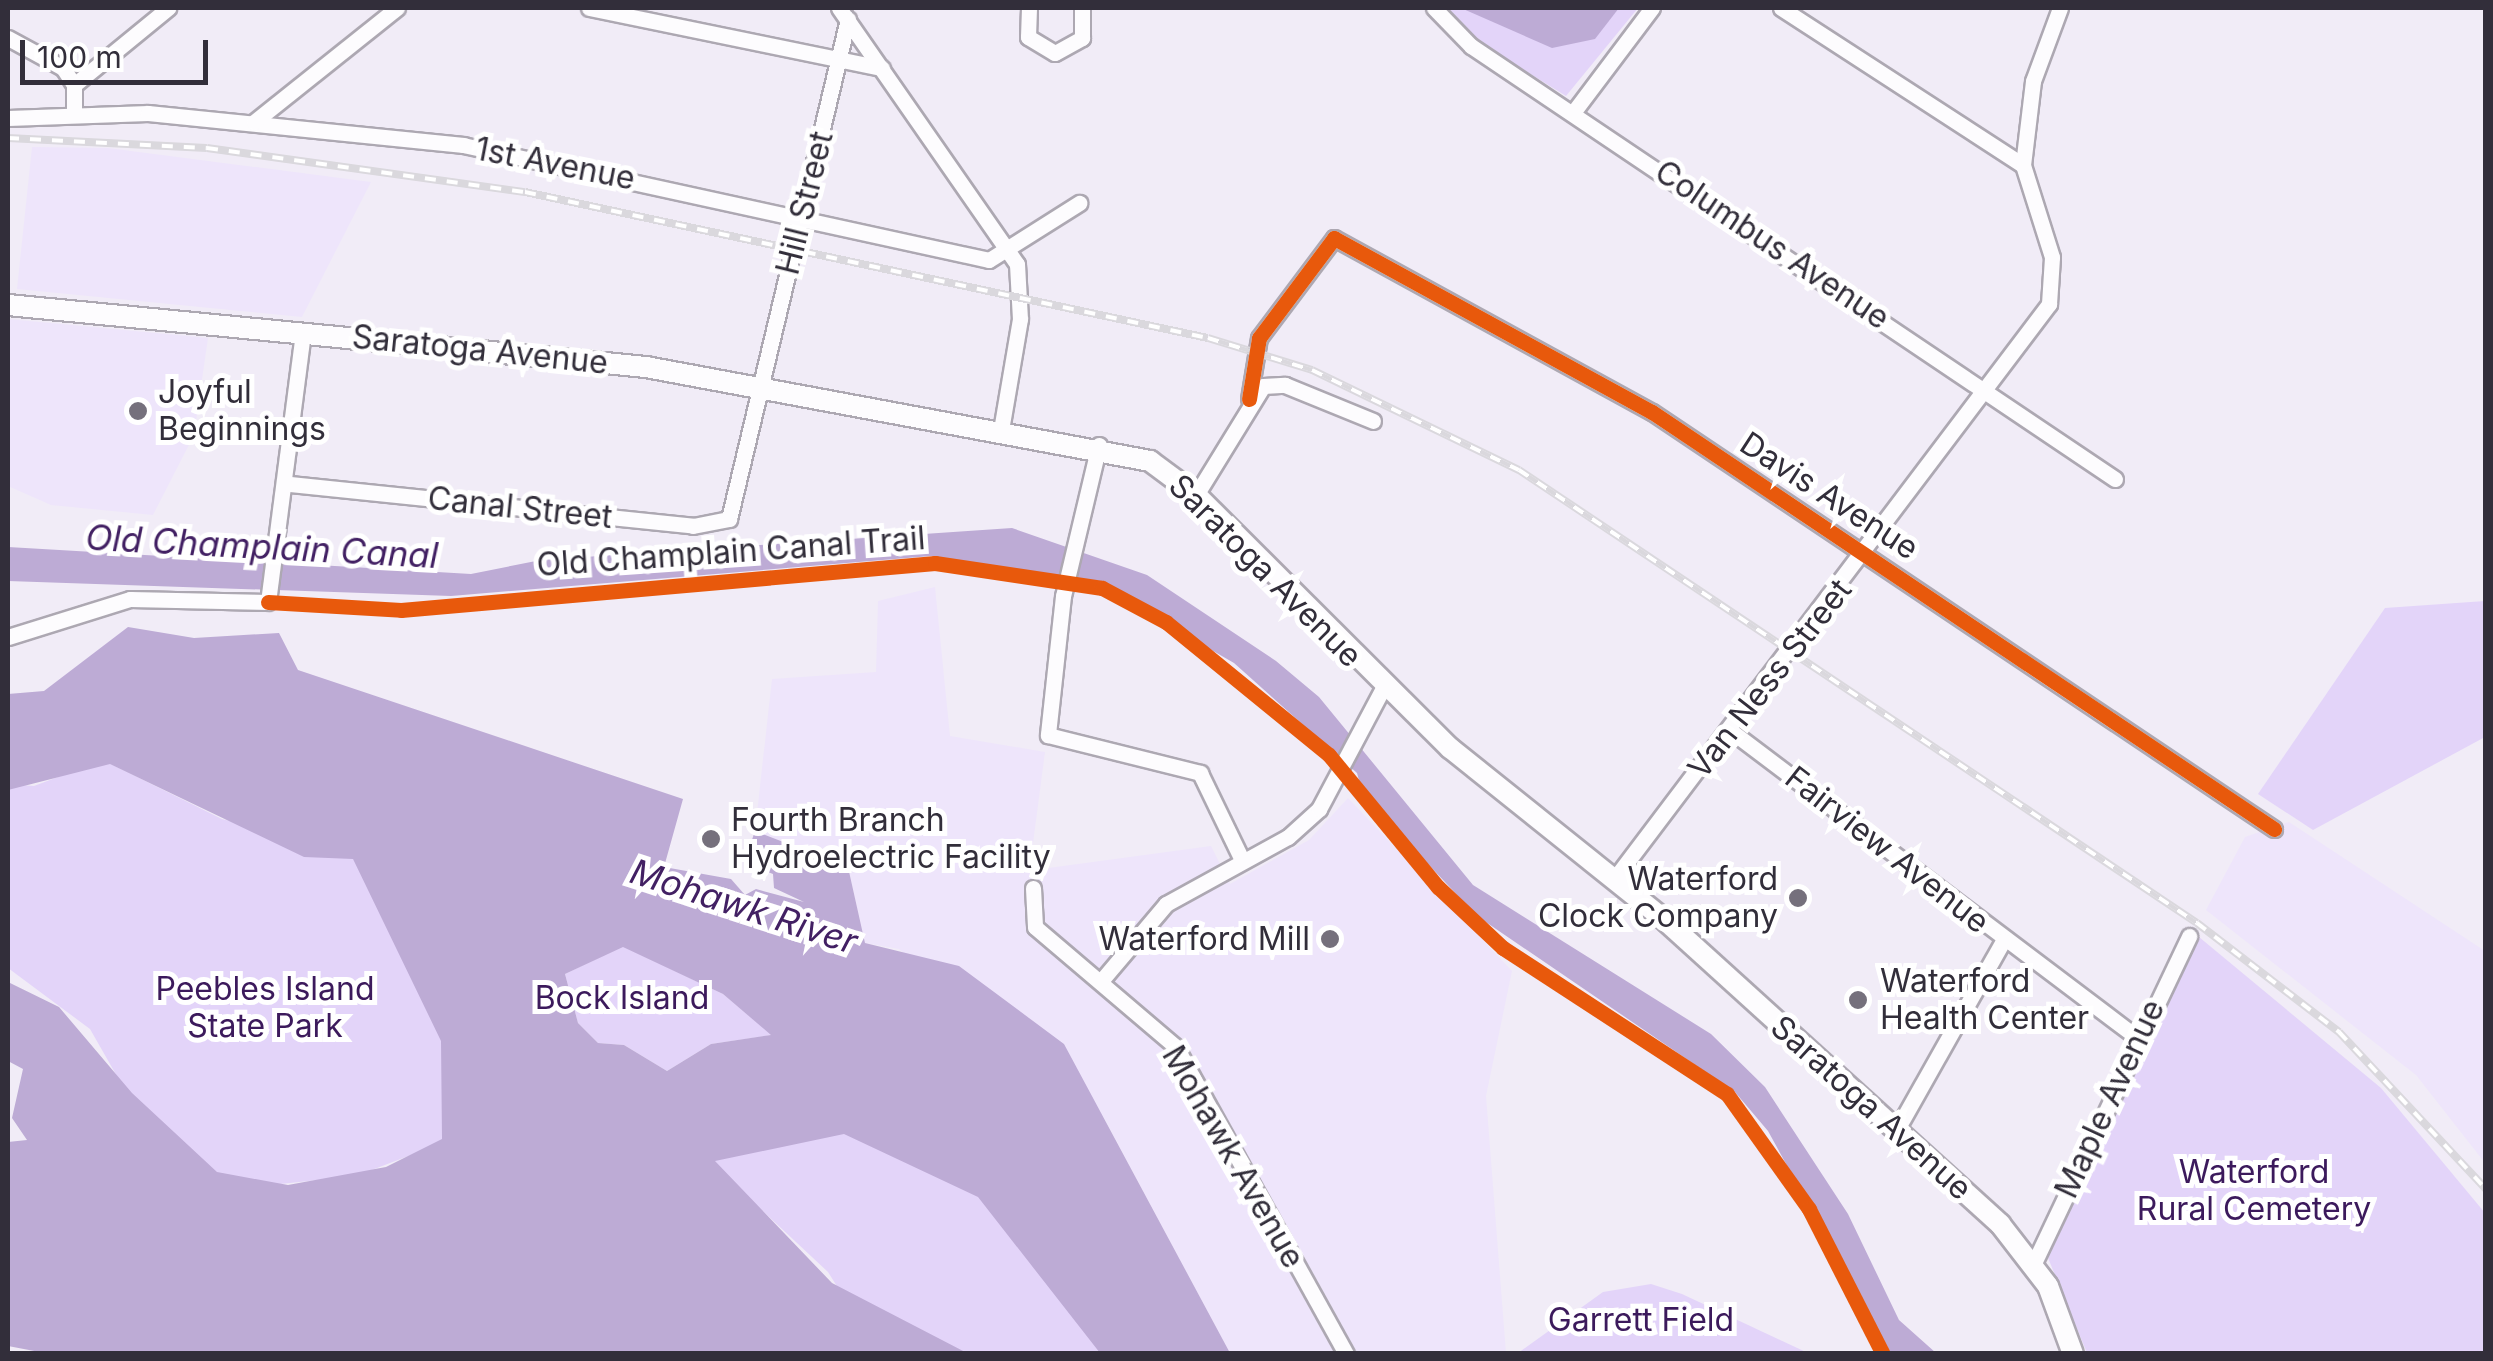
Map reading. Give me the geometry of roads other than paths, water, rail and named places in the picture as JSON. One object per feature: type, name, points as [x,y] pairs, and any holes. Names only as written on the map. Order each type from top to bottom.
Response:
[{"type":"main road","name":"Saratoga Avenue","points":[[8,305],[303,332],[760,386],[1099,445],[1150,461],[1196,495],[1384,688],[1615,878],[1896,1131],[2034,1262],[2073,1354]]},
{"type":"street","points":[[74,85],[168,8]]},
{"type":"street","points":[[254,122],[397,8]]},
{"type":"street","points":[[589,8],[882,68]]},
{"type":"street","points":[[1028,8],[1028,37],[1055,53],[1082,38],[1082,8]]},
{"type":"street","name":"Columbus Avenue","points":[[1434,8],[1471,46],[1574,110],[2115,479]]},
{"type":"street","points":[[1574,110],[1652,8]]},
{"type":"street","points":[[1781,8],[2022,165],[2033,81],[2060,8]]},
{"type":"street","points":[[844,13],[1010,250],[1022,298],[1001,430]]},
{"type":"street","name":"Hill Street","points":[[760,386],[840,60],[844,13]]},
{"type":"street","points":[[8,38],[62,68],[74,85],[74,109]]},
{"type":"street","name":"1st Avenue","points":[[8,118],[74,109],[254,122],[463,146],[801,216],[989,260],[1079,203]]},
{"type":"street","name":"Van Ness Street","points":[[1615,878],[1868,554],[2038,324],[2054,280],[2022,165]]},
{"type":"street","name":"Davis Avenue","points":[[1249,399],[1259,338],[1334,238],[1574,364],[1868,554],[2274,829]]},
{"type":"street","points":[[8,637],[130,599],[269,596],[290,484],[303,332]]},
{"type":"street","points":[[1196,495],[1249,399],[1284,385],[1372,420]]},
{"type":"street","name":"Canal Street","points":[[290,484],[722,524],[735,511],[742,438],[760,386]]},
{"type":"street","points":[[1099,445],[1078,551],[1066,584],[1048,735],[1200,773],[1241,858]]},
{"type":"street","points":[[1101,981],[1166,904],[1303,824],[1344,765],[1384,688]]},
{"type":"street","name":"Fairview Avenue","points":[[1731,731],[2139,1039]]},
{"type":"street","name":"Mohawk Avenue","points":[[1032,888],[1035,927],[1176,1047],[1346,1354]]},
{"type":"street","name":"Maple Avenue","points":[[2034,1262],[2189,936]]},
{"type":"street","points":[[1896,1131],[2003,940]]},
{"type":"water","points":[[1461,8],[1619,8],[1595,39],[1552,48]]},
{"type":"water","points":[[1012,528],[1147,575],[1276,661],[1319,697],[1473,885],[1711,1034],[1765,1087],[1848,1214],[1899,1320],[1936,1353],[1890,1353],[1768,1131],[1735,1092],[1477,916],[1363,795],[1357,773],[1234,663],[1092,581],[931,556],[451,596],[8,581],[8,547],[471,574],[541,560]]},
{"type":"water","name":"Mohawk River","points":[[128,627],[194,638],[279,633],[298,670],[683,799],[664,867],[731,879],[745,895],[756,889],[804,902],[774,888],[773,874],[744,863],[755,831],[848,867],[865,943],[959,966],[1064,1044],[1230,1353],[1100,1353],[978,1197],[844,1134],[715,1161],[832,1283],[967,1353],[50,1354],[8,1346],[8,1142],[27,1140],[12,1118],[23,1069],[8,1061],[8,982],[59,1007],[132,1093],[217,1172],[288,1185],[386,1167],[442,1139],[441,1041],[353,859],[304,857],[110,764],[8,790],[8,694],[44,691]],"holes":[[[623,947],[723,994],[771,1035],[711,1044],[667,1071],[624,1045],[598,1043],[578,1023],[565,974]]]},
{"type":"railway","points":[[8,138],[207,148],[525,192],[1208,338],[1312,370],[1519,470],[2197,923],[2339,1032],[2486,1189]]},
{"type":"place","name":"Joyful Beginnings","points":[[138,411]]},
{"type":"place","name":"Fourth Branch Hydroelectric Facility","points":[[711,839]]},
{"type":"place","name":"Waterford Clock Company","points":[[1798,898]]},
{"type":"place","name":"Waterford Mill","points":[[1330,939]]},
{"type":"place","name":"Waterford Health Center","points":[[1858,1000]]},
{"type":"water label","name":"Old Champlain Canal","points":[[262,546]]},
{"type":"park label","name":"Bock Island","points":[[622,998]]},
{"type":"park label","name":"Peebles Island State Park","points":[[265,1008]]},
{"type":"park label","name":"Waterford Rural Cemetery","points":[[2254,1192]]},
{"type":"park label","name":"Garrett Field","points":[[1641,1320]]}]
